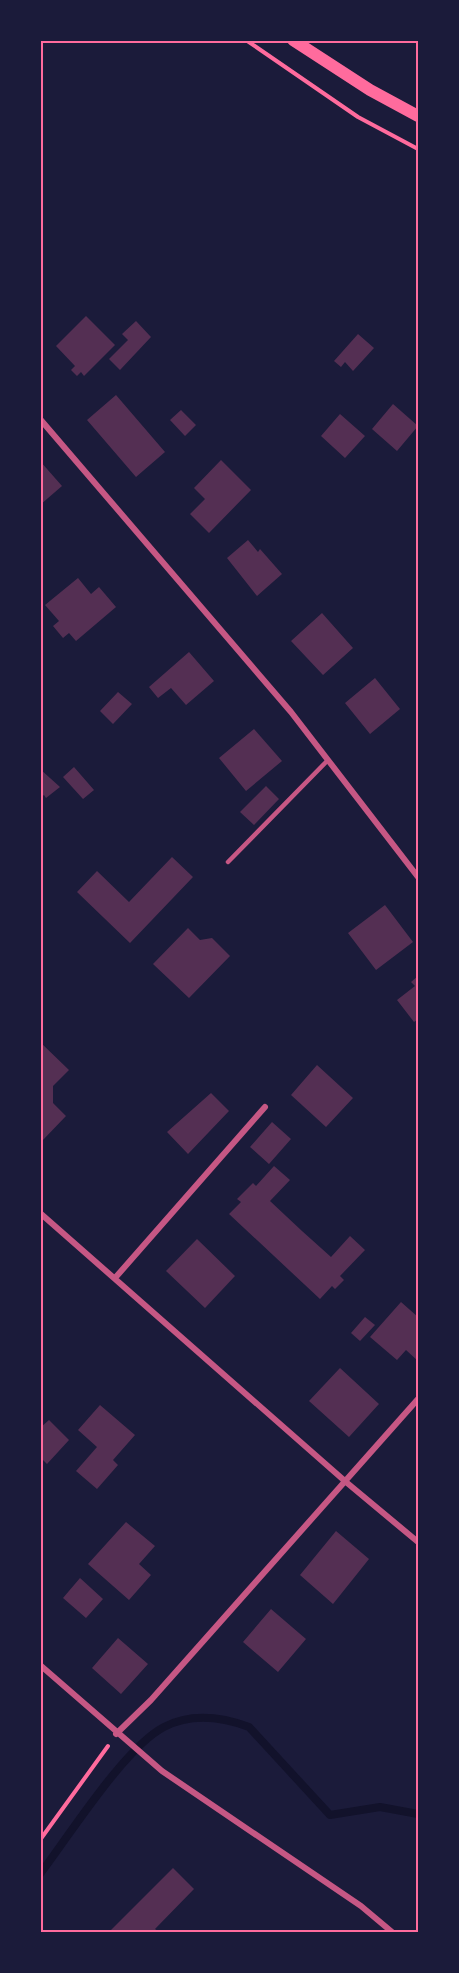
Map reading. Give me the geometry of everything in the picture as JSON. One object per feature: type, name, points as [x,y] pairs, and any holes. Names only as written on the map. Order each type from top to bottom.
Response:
[{"type":"main road","points":[[293,40],[370,90],[418,116]]},
{"type":"street","points":[[40,419],[291,712],[418,878]]},
{"type":"street","points":[[115,1278],[265,1107]]},
{"type":"street","points":[[40,1213],[346,1482],[418,1542]]},
{"type":"street","points":[[119,1736],[418,1399]]},
{"type":"street","points":[[40,1665],[148,1761],[334,1888],[392,1932]]},
{"type":"lane","points":[[228,862],[328,760]]},
{"type":"path","points":[[246,40],[358,117],[418,149]]},
{"type":"path","points":[[40,1840],[119,1736]]},
{"type":"building","points":[[86,316],[115,345],[84,376],[81,372],[77,376],[71,370],[75,366],[56,346]]},
{"type":"building","points":[[136,321],[151,337],[120,370],[109,359],[128,340],[122,334]]},
{"type":"building","points":[[358,334],[374,348],[353,371],[345,362],[341,367],[334,361]]},
{"type":"building","points":[[116,395],[165,452],[136,477],[87,420]]},
{"type":"building","points":[[393,404],[418,426],[397,451],[372,429]]},
{"type":"building","points":[[181,410],[196,425],[185,436],[170,420]]},
{"type":"building","points":[[340,414],[365,436],[345,458],[321,436]]},
{"type":"building","points":[[221,460],[251,490],[209,533],[190,514],[205,499],[194,488]]},
{"type":"building","points":[[40,461],[62,486],[40,505]]},
{"type":"building","points":[[248,540],[258,552],[260,549],[282,574],[257,596],[227,558]]},
{"type":"building","points":[[78,578],[91,594],[99,587],[116,607],[76,641],[69,633],[63,638],[53,626],[59,621],[45,605]]},
{"type":"building","points":[[322,613],[353,648],[323,675],[291,641]]},
{"type":"building","points":[[189,652],[214,681],[186,705],[171,688],[158,698],[149,687]]},
{"type":"building","points":[[375,678],[400,709],[370,734],[345,703]]},
{"type":"building","points":[[118,692],[132,704],[113,724],[100,711]]},
{"type":"building","points":[[254,729],[282,761],[246,791],[219,758]]},
{"type":"building","points":[[74,767],[94,790],[83,799],[63,777]]},
{"type":"building","points":[[40,769],[60,787],[46,798],[44,795],[40,798]]},
{"type":"building","points":[[266,786],[279,799],[254,825],[240,812]]},
{"type":"building","points":[[172,857],[193,877],[130,943],[77,892],[97,871],[129,902]]},
{"type":"building","points":[[385,905],[413,942],[376,970],[348,933]]},
{"type":"building","points":[[188,928],[200,940],[212,938],[230,956],[189,998],[153,964]]},
{"type":"building","points":[[418,976],[418,1022],[417,1020],[414,1022],[397,1000],[415,986],[411,982]]},
{"type":"building","points":[[40,1042],[69,1070],[53,1086],[53,1103],[66,1116],[42,1141]]},
{"type":"building","points":[[317,1065],[353,1098],[326,1127],[291,1095]]},
{"type":"building","points":[[211,1093],[229,1111],[188,1154],[167,1132]]},
{"type":"building","points":[[272,1122],[291,1139],[269,1164],[250,1147]]},
{"type":"building","points":[[274,1166],[290,1180],[270,1201],[302,1231],[331,1257],[350,1236],[365,1250],[340,1276],[344,1280],[335,1289],[332,1286],[320,1299],[229,1214],[241,1202],[237,1199],[253,1183],[256,1186]]},
{"type":"building","points":[[197,1239],[235,1276],[205,1308],[166,1271]]},
{"type":"building","points":[[401,1302],[418,1317],[418,1361],[406,1350],[397,1360],[370,1337]]},
{"type":"building","points":[[365,1317],[375,1325],[360,1341],[351,1333]]},
{"type":"building","points":[[340,1368],[379,1404],[349,1437],[309,1401]]},
{"type":"building","points":[[100,1405],[135,1435],[113,1460],[118,1465],[97,1489],[76,1471],[97,1447],[78,1430]]},
{"type":"building","points":[[49,1420],[69,1440],[47,1464],[40,1457],[40,1428]]},
{"type":"building","points":[[126,1522],[155,1546],[139,1564],[151,1575],[129,1600],[88,1564]]},
{"type":"building","points":[[336,1531],[369,1559],[333,1604],[300,1575]]},
{"type":"building","points":[[80,1578],[103,1599],[86,1618],[63,1598]]},
{"type":"building","points":[[271,1609],[306,1639],[278,1672],[243,1642]]},
{"type":"building","points":[[118,1638],[148,1664],[121,1694],[92,1668]]},
{"type":"building","points":[[173,1868],[194,1889],[155,1929],[159,1932],[114,1932],[111,1930]]},
{"type":"waterway","points":[[40,1874],[98,1794],[132,1753],[164,1727],[196,1718],[217,1719],[249,1727],[330,1815],[380,1807],[418,1814]]}]
